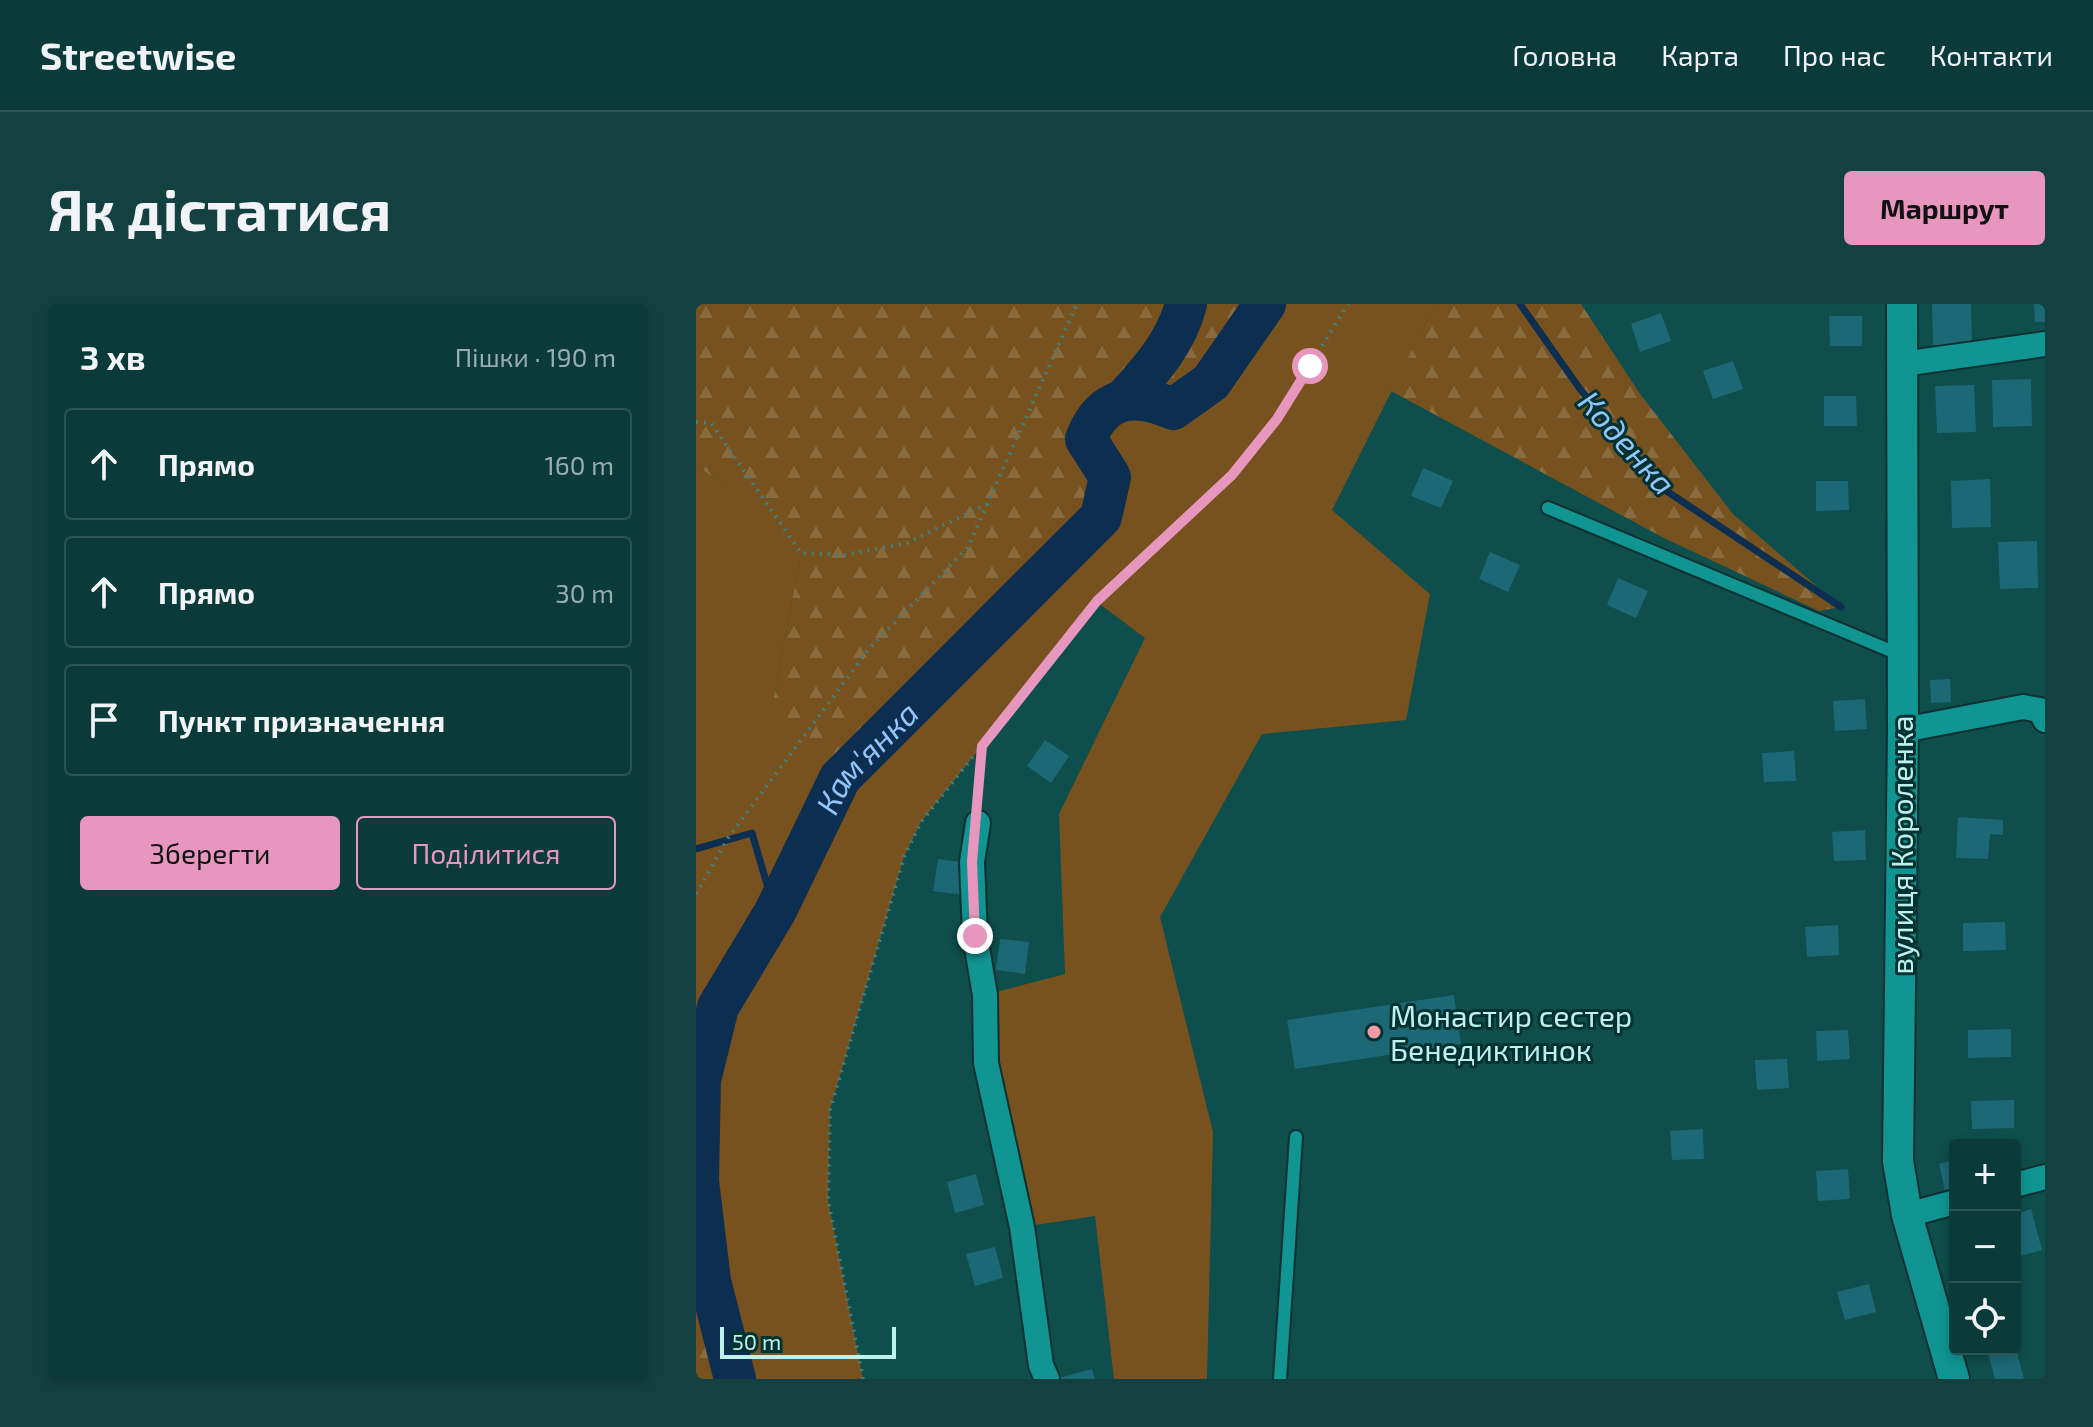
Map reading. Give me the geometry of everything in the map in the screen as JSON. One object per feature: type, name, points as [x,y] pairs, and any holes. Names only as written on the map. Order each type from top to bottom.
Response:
[{"type":"street","name":"вулиця Короленка","points":[[1902,304],[1903,730],[1898,1161],[1907,1215],[1954,1379]]},
{"type":"street","points":[[1902,364],[2045,344]]},
{"type":"street","points":[[1903,730],[2023,707],[2040,710],[2045,720]]},
{"type":"street","points":[[978,823],[972,862],[974,921],[985,995],[986,1063],[1022,1227],[1041,1365],[1047,1379]]},
{"type":"street","points":[[2021,1183],[2045,1177]]},
{"type":"street","points":[[1907,1215],[1949,1204]]},
{"type":"lane","points":[[1548,508],[1901,655]]},
{"type":"lane","points":[[1280,1379],[1296,1137]]},
{"type":"path","points":[[696,894],[728,838],[868,650],[968,547],[1077,304]]},
{"type":"path","points":[[863,1379],[828,1200],[830,1110],[904,857],[921,822],[1097,601],[1232,475],[1277,419],[1348,304]]},
{"type":"path","points":[[696,422],[711,423],[801,553],[844,555],[907,543],[987,504]]},
{"type":"path","points":[[978,823],[982,746]]},
{"type":"green space","points":[[696,304],[1265,304],[1211,382],[1173,409],[1159,403],[1132,399],[1120,401],[1100,414],[1086,440],[1110,477],[1101,517],[840,778],[773,701],[801,553],[773,515],[696,466]]},
{"type":"green space","points":[[1265,304],[1435,304],[1332,510],[1430,594],[1406,720],[1262,734],[1160,917],[1213,1132],[1207,1379],[1114,1379],[1095,1216],[1022,1227],[985,995],[1065,974],[1059,814],[1145,638],[1097,602],[921,822],[904,857],[830,1110],[828,1200],[863,1379],[735,1379],[710,1281],[696,1179],[696,466],[774,515],[801,553],[773,701],[1096,457],[1086,439],[1101,414],[1110,406],[1133,399],[1173,408],[1211,382]]},
{"type":"green space","points":[[1435,304],[1581,304],[1640,394],[1733,514],[1841,607],[1819,611],[1662,537],[1391,391]]},
{"type":"green space","points":[[696,1180],[710,1281],[735,1379],[696,1379]]},
{"type":"building","points":[[1932,304],[1971,304],[1972,344],[1933,345]]},
{"type":"building","points":[[2034,304],[2045,304],[2045,322],[2035,322]]},
{"type":"building","points":[[1661,313],[1671,341],[1640,352],[1631,324]]},
{"type":"building","points":[[1829,316],[1862,316],[1862,346],[1830,346]]},
{"type":"building","points":[[1733,361],[1743,389],[1713,399],[1703,371]]},
{"type":"building","points":[[2031,379],[2032,426],[1993,427],[1992,380]]},
{"type":"building","points":[[1974,385],[1976,432],[1937,433],[1935,386]]},
{"type":"building","points":[[1824,396],[1856,396],[1857,426],[1824,426]]},
{"type":"building","points":[[1423,468],[1453,481],[1441,508],[1411,496]]},
{"type":"building","points":[[1990,479],[1991,527],[1952,528],[1951,481]]},
{"type":"building","points":[[1816,481],[1848,481],[1849,510],[1816,511]]},
{"type":"building","points":[[2037,541],[2038,588],[2000,589],[1998,542]]},
{"type":"building","points":[[1490,552],[1520,565],[1508,592],[1479,579]]},
{"type":"building","points":[[1618,578],[1648,591],[1636,618],[1607,605]]},
{"type":"building","points":[[1950,679],[1951,702],[1931,703],[1930,680]]},
{"type":"building","points":[[1865,699],[1867,729],[1835,731],[1833,701]]},
{"type":"building","points":[[1045,740],[1069,756],[1051,783],[1027,766]]},
{"type":"building","points":[[1794,751],[1796,781],[1764,782],[1762,753]]},
{"type":"building","points":[[1958,817],[2003,820],[2003,835],[1990,834],[1988,859],[1956,858]]},
{"type":"building","points":[[1865,830],[1866,860],[1834,861],[1832,832]]},
{"type":"building","points":[[938,859],[967,863],[963,895],[933,891]]},
{"type":"building","points":[[2005,922],[2006,950],[1963,951],[1963,923]]},
{"type":"building","points":[[1838,925],[1839,955],[1807,957],[1805,927]]},
{"type":"building","points":[[1000,939],[1029,942],[1025,974],[996,970]]},
{"type":"building","name":"Монастир сестер Бенедиктинок","points":[[1454,995],[1461,1044],[1295,1069],[1287,1020]]},
{"type":"building","points":[[2011,1029],[2011,1057],[1968,1058],[1968,1030]]},
{"type":"building","points":[[1848,1030],[1850,1059],[1817,1061],[1816,1031]]},
{"type":"building","points":[[1787,1059],[1789,1088],[1757,1090],[1755,1060]]},
{"type":"building","points":[[2014,1100],[2014,1128],[1972,1129],[1971,1101]]},
{"type":"building","points":[[1703,1129],[1704,1159],[1672,1160],[1670,1131]]},
{"type":"building","points":[[1949,1162],[1949,1191],[1945,1192],[1939,1164]]},
{"type":"building","points":[[1848,1169],[1850,1199],[1818,1201],[1816,1171]]},
{"type":"building","points":[[976,1174],[984,1205],[955,1213],[947,1182]]},
{"type":"building","points":[[2031,1209],[2042,1250],[2021,1256],[2021,1212]]},
{"type":"building","points":[[995,1247],[1003,1278],[975,1286],[966,1254]]},
{"type":"building","points":[[1869,1284],[1876,1312],[1845,1320],[1837,1292]]},
{"type":"building","points":[[1989,1355],[2018,1355],[2024,1379],[1995,1379]]},
{"type":"building","points":[[1092,1369],[1095,1379],[1059,1379],[1059,1378]]},
{"type":"waterway","points":[[1124,400],[1169,344],[1186,304]]},
{"type":"waterway","name":"Кам'янка","points":[[735,1379],[710,1281],[698,1181],[700,1080],[718,1007],[775,912],[840,778],[1101,517],[1110,477],[1086,439],[1101,414],[1110,406],[1133,400],[1159,403],[1173,409],[1211,382],[1265,304]]},
{"type":"waterway","name":"Коденка","points":[[1520,304],[1580,389],[1662,488],[1841,607]]},
{"type":"waterway","points":[[696,849],[752,833],[775,912]]},
{"type":"place","name":"Монастир сестер Бенедиктинок","points":[[1374,1032]]},
{"type":"route","points":[[975,936],[972,862],[978,823],[982,746],[1097,601],[1232,475],[1277,419],[1310,366]]}]
